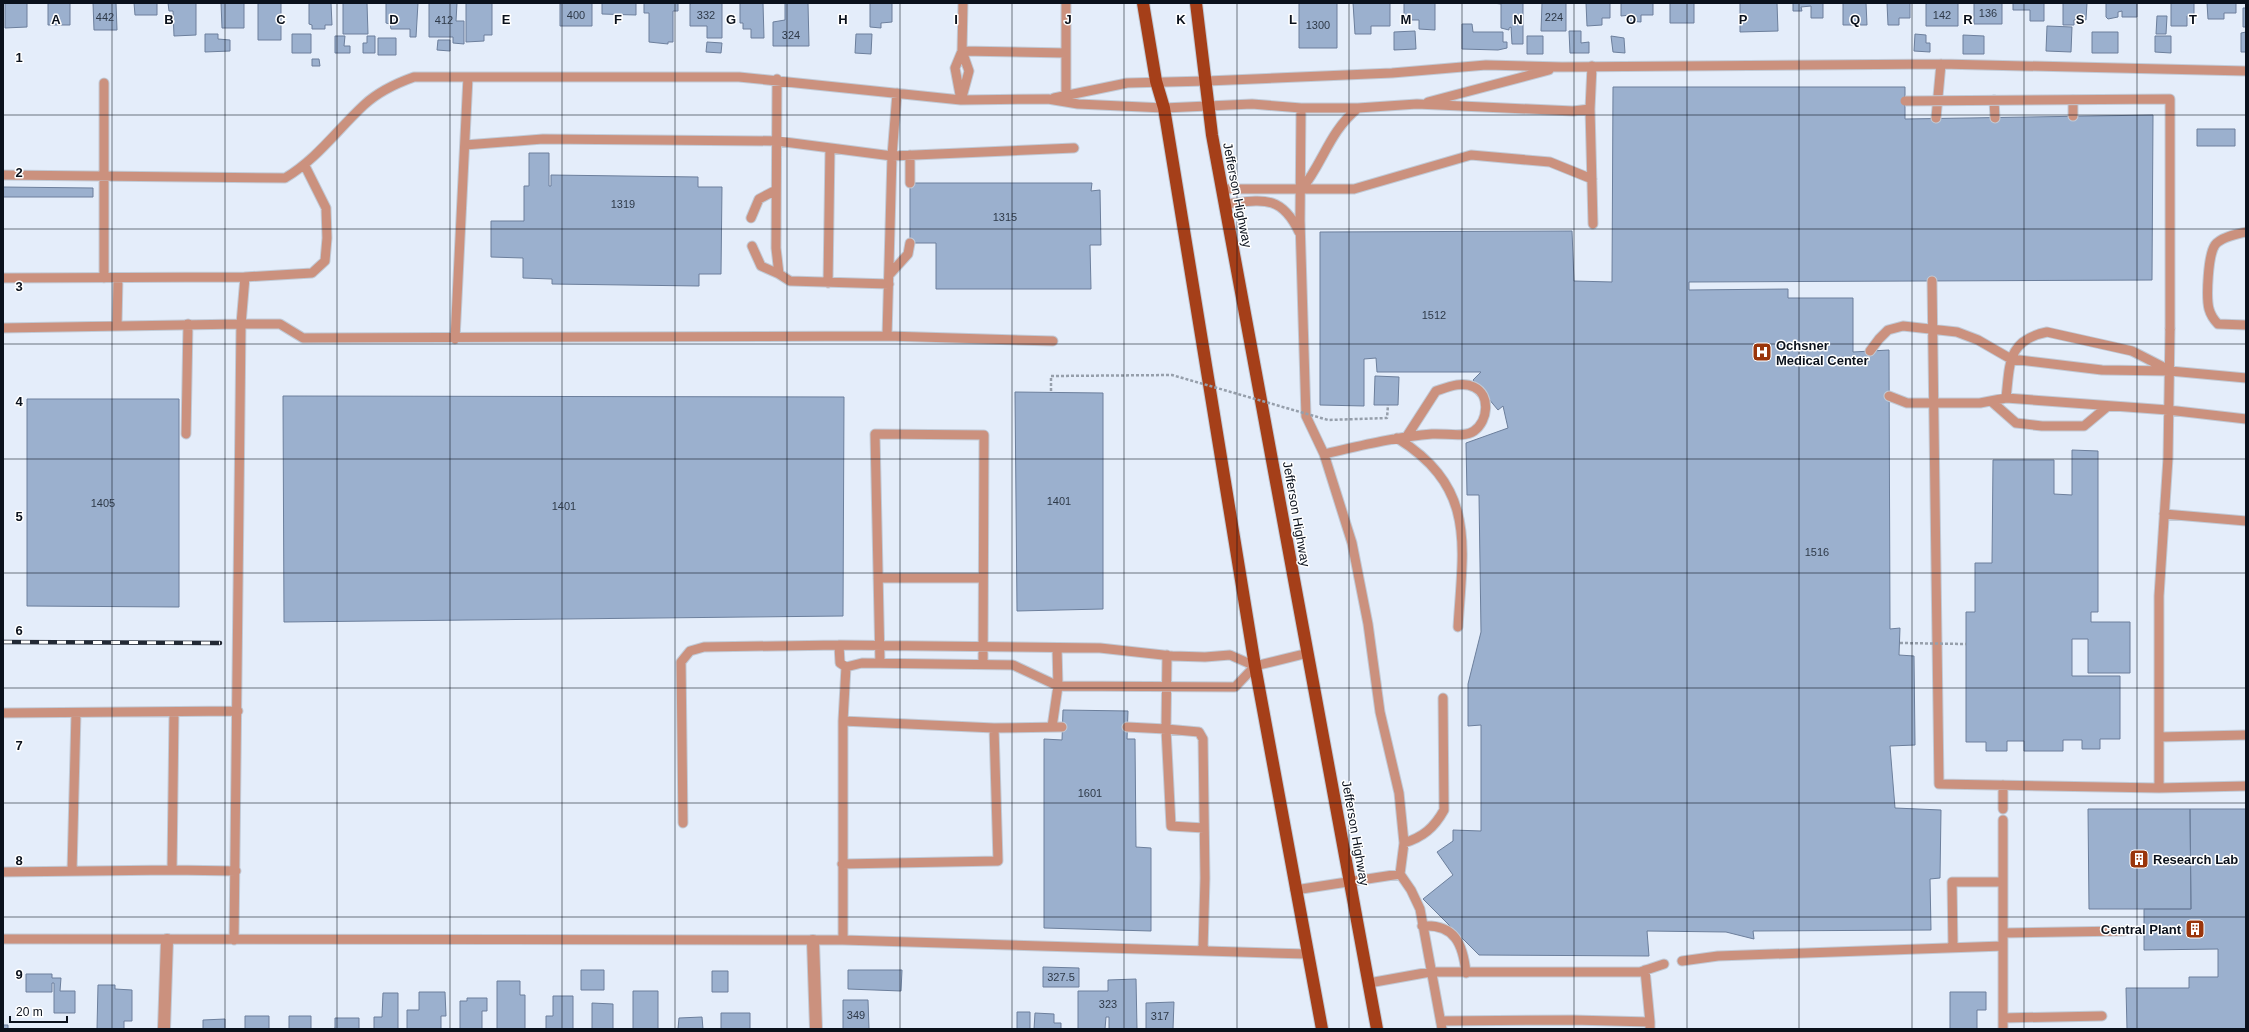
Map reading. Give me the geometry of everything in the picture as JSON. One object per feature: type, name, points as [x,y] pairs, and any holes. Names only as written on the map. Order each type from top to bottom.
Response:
[{"type":"main road","points":[[1143,3],[1156,82],[1164,108],[1255,666],[1295,890],[1322,1029]]},
{"type":"main road","name":"Jefferson Highway","points":[[1196,3],[1207,81],[1212,135],[1226,204],[1377,1029]]},
{"type":"street","points":[[164,1029],[167,940]]},
{"type":"street","points":[[813,941],[816,1029]]},
{"type":"lane","points":[[961,100],[969,71],[962,51],[963,3]]},
{"type":"lane","points":[[1066,3],[1066,95]]},
{"type":"lane","points":[[962,51],[1066,53]]},
{"type":"lane","points":[[961,100],[955,68],[962,51]]},
{"type":"lane","points":[[1048,99],[1127,82],[1207,81],[1392,73],[1486,65],[1562,67],[1941,64],[2246,71]]},
{"type":"lane","points":[[1936,118],[1941,64]]},
{"type":"lane","points":[[1592,66],[1590,109],[1593,224]]},
{"type":"lane","points":[[1417,104],[1562,67]]},
{"type":"lane","points":[[3,174],[285,178],[305,166],[365,104],[396,84],[414,77],[739,76],[961,100],[1048,99],[1078,104],[1164,108],[1209,104],[1252,104],[1301,108],[1358,108],[1417,104],[1573,111],[1590,109]]},
{"type":"lane","points":[[455,339],[468,77]]},
{"type":"lane","points":[[777,79],[776,248],[779,274]]},
{"type":"lane","points":[[104,83],[104,278]]},
{"type":"lane","points":[[888,336],[892,156],[897,93]]},
{"type":"lane","points":[[1905,101],[2170,99],[2170,371],[2159,596],[2159,788]]},
{"type":"lane","points":[[1994,100],[1995,118]]},
{"type":"lane","points":[[2073,100],[2073,116]]},
{"type":"lane","points":[[1301,108],[1301,235],[1306,416],[1324,454],[1352,543],[1368,624],[1380,712],[1399,793],[1404,843],[1400,874],[1411,890],[1420,909],[1430,972],[1441,1025],[1573,1020],[1650,1025],[1645,970]]},
{"type":"lane","points":[[1301,190],[1312,177],[1332,137],[1345,119],[1358,108]]},
{"type":"lane","points":[[465,145],[543,139],[777,140],[892,156],[1074,148]]},
{"type":"lane","points":[[828,283],[830,148]]},
{"type":"lane","points":[[910,155],[910,183]]},
{"type":"lane","points":[[1222,189],[1354,189],[1471,155],[1550,162],[1592,180]]},
{"type":"lane","points":[[3,278],[245,277],[312,273],[324,261],[327,238],[326,208],[305,166]]},
{"type":"lane","points":[[751,218],[759,199],[776,190]]},
{"type":"lane","points":[[1226,204],[1261,200],[1271,202],[1289,214],[1301,235]]},
{"type":"lane","points":[[2246,232],[2234,235],[2216,244],[2210,254],[2208,307],[2212,318],[2218,324],[2246,325]]},
{"type":"lane","points":[[889,280],[908,254],[910,243]]},
{"type":"lane","points":[[752,246],[761,266],[779,274],[790,282],[828,283],[889,280]]},
{"type":"lane","points":[[234,940],[242,324],[245,277]]},
{"type":"lane","points":[[117,325],[118,278]]},
{"type":"lane","points":[[1932,281],[1938,784],[2159,788],[2246,786]]},
{"type":"lane","points":[[186,434],[188,324]]},
{"type":"lane","points":[[3,328],[117,325],[280,324],[303,338],[455,339],[888,336],[1053,341]]},
{"type":"lane","points":[[1870,351],[1878,339],[1888,330],[1903,326],[1957,332],[1978,340],[2011,359],[2102,370],[2170,371],[2246,378]]},
{"type":"lane","points":[[2006,398],[2011,359],[2019,342],[2032,334],[2046,332],[2132,351],[2170,371]]},
{"type":"lane","points":[[1324,454],[1407,436],[1443,434],[1459,435],[1473,432],[1480,426],[1487,413],[1484,397],[1475,387],[1463,384],[1436,391],[1407,436]]},
{"type":"lane","points":[[1889,396],[1907,403],[1980,403],[2006,398],[2168,410],[2246,419]]},
{"type":"lane","points":[[1991,401],[2016,423],[2042,426],[2084,426],[2108,406]]},
{"type":"lane","points":[[880,663],[875,434],[984,434],[982,664]]},
{"type":"lane","points":[[1397,438],[1417,451],[1434,468],[1451,492],[1460,518],[1463,548],[1458,627]]},
{"type":"lane","points":[[2164,514],[2246,521]]},
{"type":"lane","points":[[878,578],[983,578]]},
{"type":"lane","points":[[839,645],[840,663],[846,667],[862,663],[1013,664],[1058,686],[1167,688],[1235,687],[1255,666],[1308,653]]},
{"type":"lane","points":[[683,823],[681,662],[690,651],[704,647],[879,645],[1100,648],[1167,655],[1205,657],[1230,655],[1255,666]]},
{"type":"lane","points":[[1052,727],[1058,686],[1057,648]]},
{"type":"lane","points":[[1167,655],[1166,729],[1170,826],[1204,828]]},
{"type":"lane","points":[[843,940],[843,721],[846,667]]},
{"type":"lane","points":[[1404,843],[1421,837],[1437,823],[1444,810],[1443,698]]},
{"type":"lane","points":[[3,713],[238,711]]},
{"type":"lane","points":[[172,870],[174,712]]},
{"type":"lane","points":[[72,871],[76,713]]},
{"type":"lane","points":[[843,721],[994,728],[1062,727]]},
{"type":"lane","points":[[1128,727],[1199,732],[1203,739],[1203,950]]},
{"type":"lane","points":[[842,864],[998,861],[994,728]]},
{"type":"lane","points":[[2159,737],[2246,735]]},
{"type":"lane","points":[[2003,785],[2003,809]]},
{"type":"lane","points":[[2003,820],[2003,1029]]},
{"type":"lane","points":[[3,872],[172,870],[236,872]]},
{"type":"lane","points":[[1295,890],[1350,880],[1400,874]]},
{"type":"lane","points":[[1953,947],[1952,882],[2003,882]]},
{"type":"lane","points":[[1422,926],[1437,925],[1452,934],[1464,955],[1466,973]]},
{"type":"lane","points":[[2003,932],[2124,931]]},
{"type":"lane","points":[[3,939],[843,940],[1308,954]]},
{"type":"lane","points":[[1682,961],[1726,956],[2003,946]]},
{"type":"lane","points":[[1369,983],[1430,972],[1466,973],[1645,970],[1664,964]]},
{"type":"lane","points":[[2003,1018],[2102,1016]]},
{"type":"path","points":[[1051,391],[1051,376],[1172,375],[1328,420],[1387,418],[1388,405]]},
{"type":"path","points":[[1900,643],[1966,644]]},
{"type":"building","points":[[5,3],[27,3],[27,27],[5,28]]},
{"type":"building","points":[[48,3],[70,3],[70,25],[48,25]]},
{"type":"building","points":[[93,3],[116,3],[117,30],[94,30]]},
{"type":"building","points":[[134,3],[157,3],[157,15],[135,15]]},
{"type":"building","points":[[168,3],[196,3],[196,35],[174,36],[173,11],[169,11]]},
{"type":"building","points":[[221,3],[244,3],[244,28],[222,28]]},
{"type":"building","points":[[258,3],[281,3],[281,40],[258,40]]},
{"type":"building","points":[[309,3],[331,3],[332,25],[325,25],[325,29],[312,29],[312,25],[309,24]]},
{"type":"building","points":[[343,3],[367,3],[368,34],[343,34]]},
{"type":"building","points":[[386,3],[418,3],[416,37],[410,37],[410,29],[391,29],[390,24],[386,23]]},
{"type":"building","points":[[429,3],[457,3],[456,21],[464,21],[464,44],[453,43],[453,37],[429,37]]},
{"type":"building","points":[[466,3],[492,3],[492,35],[484,35],[484,41],[466,42]]},
{"type":"building","points":[[592,3],[592,26],[560,26],[560,4]]},
{"type":"building","points":[[602,3],[636,3],[636,15],[602,14]]},
{"type":"building","points":[[644,3],[678,3],[678,11],[673,11],[673,42],[668,42],[668,44],[649,42],[649,13],[644,13]]},
{"type":"building","points":[[722,3],[722,38],[707,38],[707,26],[690,26],[690,4]]},
{"type":"building","points":[[740,3],[763,3],[764,38],[751,38],[751,29],[743,29],[743,23],[740,23]]},
{"type":"building","points":[[785,3],[808,3],[809,46],[773,46],[773,22],[785,20]]},
{"type":"building","points":[[870,3],[892,3],[892,22],[881,23],[881,28],[870,27]]},
{"type":"building","points":[[1299,3],[1337,3],[1337,48],[1299,48]]},
{"type":"building","points":[[1353,3],[1390,3],[1390,26],[1371,26],[1371,34],[1355,34]]},
{"type":"building","points":[[1404,3],[1435,3],[1435,30],[1419,29],[1419,20],[1404,20]]},
{"type":"building","points":[[1493,3],[1523,3],[1523,44],[1512,44],[1511,27],[1509,30],[1501,28],[1501,4]]},
{"type":"building","points":[[1542,3],[1566,3],[1566,31],[1541,31]]},
{"type":"building","points":[[1586,3],[1610,3],[1610,18],[1602,18],[1602,25],[1587,26]]},
{"type":"building","points":[[1621,3],[1653,3],[1653,15],[1641,15],[1641,22],[1629,21],[1630,15],[1621,16]]},
{"type":"building","points":[[1670,3],[1694,3],[1694,23],[1670,23]]},
{"type":"building","points":[[1740,3],[1777,3],[1778,31],[1740,32]]},
{"type":"building","points":[[1793,3],[1823,3],[1823,18],[1811,18],[1811,6],[1801,7],[1802,11],[1793,11]]},
{"type":"building","points":[[1843,3],[1866,3],[1867,25],[1843,25]]},
{"type":"building","points":[[1887,3],[1910,3],[1910,18],[1899,18],[1899,25],[1888,25]]},
{"type":"building","points":[[1958,3],[1958,26],[1926,26],[1926,4]]},
{"type":"building","points":[[1974,3],[2002,3],[2002,24],[1974,24]]},
{"type":"building","points":[[2013,3],[2044,3],[2044,21],[2030,21],[2030,10],[2013,10]]},
{"type":"building","points":[[2063,3],[2087,3],[2086,20],[2074,20],[2074,25],[2063,25]]},
{"type":"building","points":[[2106,3],[2137,3],[2137,17],[2122,17],[2122,11],[2118,12],[2118,17],[2108,19],[2106,17]]},
{"type":"building","points":[[2171,3],[2194,3],[2194,16],[2187,16],[2187,26],[2171,26]]},
{"type":"building","points":[[2207,3],[2236,3],[2236,13],[2224,13],[2224,19],[2208,19]]},
{"type":"building","points":[[2243,8],[2246,8],[2246,27],[2243,27]]},
{"type":"building","points":[[2157,16],[2167,16],[2166,34],[2156,34]]},
{"type":"building","points":[[1462,24],[1472,24],[1473,32],[1503,32],[1503,42],[1507,42],[1507,48],[1498,50],[1462,49]]},
{"type":"building","points":[[2047,26],[2072,27],[2071,52],[2046,51]]},
{"type":"building","points":[[1415,31],[1416,49],[1394,50],[1394,32]]},
{"type":"building","points":[[1569,31],[1581,31],[1581,43],[1589,42],[1589,53],[1570,53]]},
{"type":"building","points":[[2092,32],[2118,32],[2118,53],[2092,53]]},
{"type":"building","points":[[2246,32],[2246,52],[2241,52],[2241,33]]},
{"type":"building","points":[[205,34],[218,34],[218,39],[230,40],[230,51],[205,52]]},
{"type":"building","points":[[292,34],[311,34],[311,53],[292,53]]},
{"type":"building","points":[[856,34],[872,34],[871,54],[855,53]]},
{"type":"building","points":[[1915,34],[1926,35],[1926,43],[1930,43],[1930,52],[1914,51]]},
{"type":"building","points":[[1963,35],[1984,36],[1984,54],[1963,54]]},
{"type":"building","points":[[335,36],[345,36],[344,46],[350,46],[350,53],[335,53]]},
{"type":"building","points":[[367,36],[375,36],[375,53],[363,53],[363,43],[367,43]]},
{"type":"building","points":[[1527,36],[1543,36],[1543,54],[1527,54]]},
{"type":"building","points":[[1611,36],[1624,38],[1625,53],[1613,52]]},
{"type":"building","points":[[2155,36],[2171,36],[2171,53],[2155,52]]},
{"type":"building","points":[[378,38],[396,38],[396,55],[378,55]]},
{"type":"building","points":[[438,40],[450,40],[450,51],[437,50]]},
{"type":"building","points":[[707,42],[722,43],[721,53],[706,52]]},
{"type":"building","points":[[312,59],[319,59],[320,66],[312,66]]},
{"type":"building","points":[[1613,87],[1905,87],[1905,119],[2153,115],[2152,280],[1689,282],[1689,290],[1788,289],[1788,298],[1853,298],[1853,352],[1889,350],[1890,629],[1900,628],[1899,655],[1914,656],[1915,745],[1890,746],[1895,808],[1941,810],[1940,878],[1930,879],[1931,930],[1753,931],[1754,939],[1726,932],[1647,931],[1649,956],[1479,955],[1423,899],[1453,875],[1437,852],[1453,841],[1453,830],[1481,831],[1481,725],[1468,726],[1468,684],[1481,632],[1479,495],[1467,495],[1466,443],[1508,428],[1503,406],[1498,410],[1473,380],[1481,372],[1377,372],[1376,358],[1364,359],[1364,406],[1320,405],[1320,232],[1572,231],[1574,281],[1612,282]]},
{"type":"building","points":[[2197,129],[2235,129],[2235,146],[2197,146]]},
{"type":"building","points":[[529,153],[549,153],[549,186],[551,186],[551,175],[698,177],[698,187],[722,187],[721,274],[699,274],[699,286],[552,284],[552,279],[523,278],[523,258],[491,257],[491,221],[524,221],[524,186],[529,186]]},
{"type":"building","points":[[910,183],[1092,183],[1091,191],[1100,190],[1101,245],[1090,245],[1091,289],[936,289],[936,243],[910,243]]},
{"type":"building","points":[[3,187],[93,188],[93,197],[3,197]]},
{"type":"building","points":[[1375,376],[1399,377],[1398,405],[1374,405]]},
{"type":"building","points":[[1015,392],[1103,393],[1103,609],[1017,611]]},
{"type":"building","points":[[283,396],[844,397],[843,616],[284,622]]},
{"type":"building","points":[[27,399],[179,399],[179,607],[27,606]]},
{"type":"building","points":[[2072,450],[2098,451],[2098,612],[2091,612],[2091,622],[2130,622],[2130,673],[2088,673],[2088,639],[2072,639],[2072,676],[2120,676],[2120,739],[2100,739],[2100,749],[2082,749],[2082,740],[2063,740],[2063,751],[2024,751],[2024,741],[2007,741],[2007,751],[1986,751],[1986,742],[1966,742],[1966,612],[1975,612],[1975,563],[1992,563],[1993,460],[2054,460],[2054,494],[2072,495]]},
{"type":"building","points":[[1063,710],[1128,711],[1127,739],[1135,739],[1136,847],[1151,848],[1151,931],[1044,928],[1044,739],[1062,740]]},
{"type":"building","name":"Research Lab","points":[[2088,809],[2190,809],[2191,909],[2089,909]]},
{"type":"building","name":"Central Plant","points":[[2190,809],[2246,809],[2246,1029],[2127,1029],[2126,988],[2189,988],[2189,977],[2218,977],[2218,949],[2144,950],[2144,909],[2191,909]]},
{"type":"building","points":[[1043,967],[1079,968],[1079,987],[1043,987]]},
{"type":"building","points":[[581,970],[604,970],[604,990],[581,990]]},
{"type":"building","points":[[848,970],[902,970],[901,991],[848,989]]},
{"type":"building","points":[[712,971],[728,971],[728,992],[712,992]]},
{"type":"building","points":[[26,974],[52,974],[52,978],[61,978],[60,991],[75,991],[75,1013],[54,1013],[54,983],[52,983],[52,992],[26,992]]},
{"type":"building","points":[[1136,979],[1137,1029],[1109,1029],[1109,1017],[1106,1017],[1105,1029],[1078,1029],[1078,991],[1108,991],[1108,980]]},
{"type":"building","points":[[497,981],[520,981],[520,995],[525,995],[525,1029],[497,1029]]},
{"type":"building","points":[[98,985],[115,985],[115,989],[132,990],[132,1021],[124,1021],[124,1029],[97,1029]]},
{"type":"building","points":[[633,991],[658,991],[658,1029],[633,1029]]},
{"type":"building","points":[[419,992],[445,992],[446,1016],[441,1016],[441,1029],[407,1029],[407,1010],[419,1010]]},
{"type":"building","points":[[1950,992],[1986,992],[1986,1010],[1977,1010],[1977,1029],[1950,1029]]},
{"type":"building","points":[[383,993],[398,993],[398,1029],[374,1029],[374,1017],[382,1017]]},
{"type":"building","points":[[553,996],[573,996],[573,1029],[546,1029],[546,1016],[553,1016]]},
{"type":"building","points":[[467,998],[487,998],[487,1011],[482,1011],[482,1029],[460,1029],[460,1001],[467,1001]]},
{"type":"building","points":[[843,1000],[868,1000],[869,1029],[843,1029]]},
{"type":"building","points":[[1174,1002],[1173,1029],[1146,1029],[1146,1003]]},
{"type":"building","points":[[592,1003],[613,1004],[613,1029],[592,1029]]},
{"type":"building","points":[[1017,1012],[1030,1012],[1030,1029],[1017,1029]]},
{"type":"building","points":[[721,1013],[750,1013],[750,1029],[721,1029]]},
{"type":"building","points":[[1035,1013],[1054,1014],[1054,1023],[1061,1023],[1061,1029],[1034,1029]]},
{"type":"building","points":[[245,1016],[269,1016],[269,1029],[245,1029]]},
{"type":"building","points":[[289,1016],[311,1016],[311,1029],[289,1029]]},
{"type":"building","points":[[702,1017],[703,1029],[678,1029],[679,1018]]},
{"type":"building","points":[[335,1018],[359,1018],[359,1029],[333,1029],[335,1028]]},
{"type":"building","points":[[225,1019],[225,1029],[203,1029],[203,1020]]},
{"type":"building","points":[[3,1025],[8,1025],[8,1029],[3,1029]]},
{"type":"railway","points":[[3,642],[220,643]]},
{"type":"place","name":"Ochsner Medical Center","points":[[1762,352]]},
{"type":"place","name":"Research Lab","points":[[2139,859]]},
{"type":"place","name":"Central Plant","points":[[2195,929]]}]
